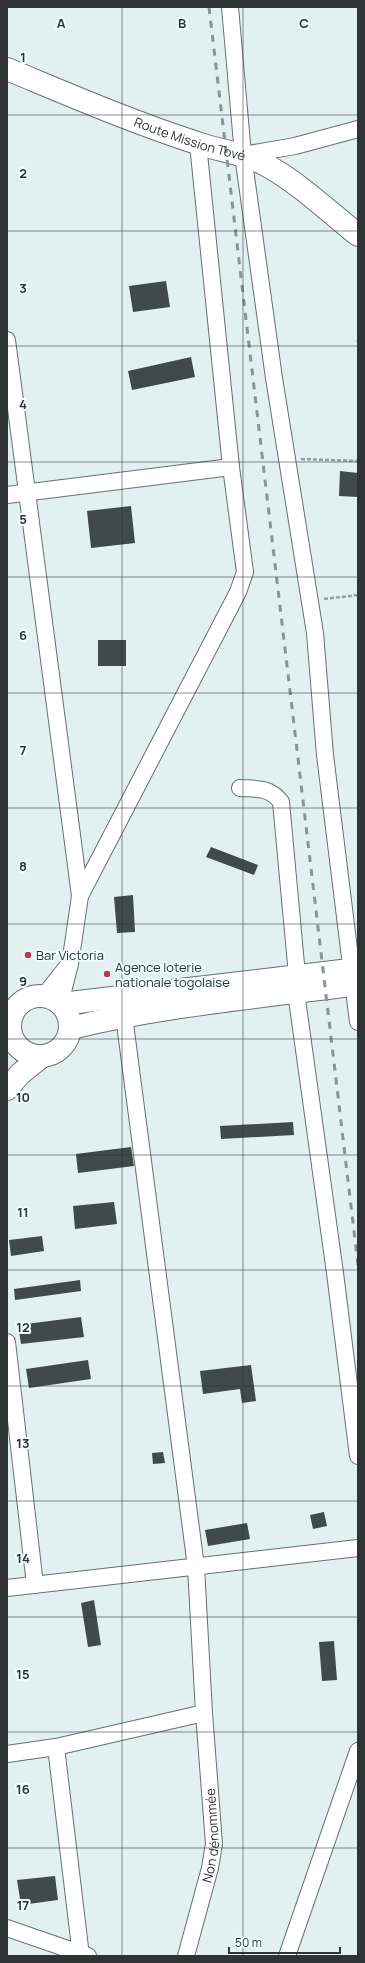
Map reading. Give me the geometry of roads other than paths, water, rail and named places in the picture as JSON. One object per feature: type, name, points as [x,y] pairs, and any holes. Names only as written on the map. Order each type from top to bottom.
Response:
[{"type":"main road","name":"Route Mission Tové","points":[[7,69],[96,106],[198,144],[243,155],[266,165],[288,179],[358,235]]},
{"type":"main road","points":[[41,1057],[25,1053],[14,1042],[9,1023],[22,1003],[32,997],[55,1001],[297,984],[355,977]]},
{"type":"main road","points":[[71,1028],[124,1016],[297,984]]},
{"type":"main road","points":[[7,1089],[20,1074],[41,1057],[55,1053],[66,1043],[71,1028],[69,1015],[55,1001]]},
{"type":"street","points":[[230,7],[243,155],[286,459],[315,633],[325,755],[355,977],[358,1022]]},
{"type":"street","points":[[243,155],[295,146],[358,129]]},
{"type":"street","points":[[80,896],[238,592],[245,572],[231,467],[198,144]]},
{"type":"street","points":[[7,340],[80,896],[70,964],[55,1001]]},
{"type":"street","points":[[7,495],[231,467]]},
{"type":"street","points":[[240,788],[263,789],[275,794],[281,802],[297,984],[358,1456]]},
{"type":"street","name":"Non dénommée","points":[[124,1016],[196,1567],[204,1713],[214,1844],[210,1868],[186,1956]]},
{"type":"street","points":[[7,1342],[35,1585]]},
{"type":"street","points":[[7,1588],[358,1548]]},
{"type":"street","points":[[7,1754],[56,1747],[204,1713]]},
{"type":"street","points":[[7,1928],[83,1955],[56,1747]]},
{"type":"street","points":[[287,1956],[358,1751]]},
{"type":"railway","points":[[209,7],[358,1265]]},
{"type":"place","name":"Bar Victoria","points":[[28,955]]},
{"type":"place","name":"Agence loterie nationale togolaise","points":[[107,974]]}]
